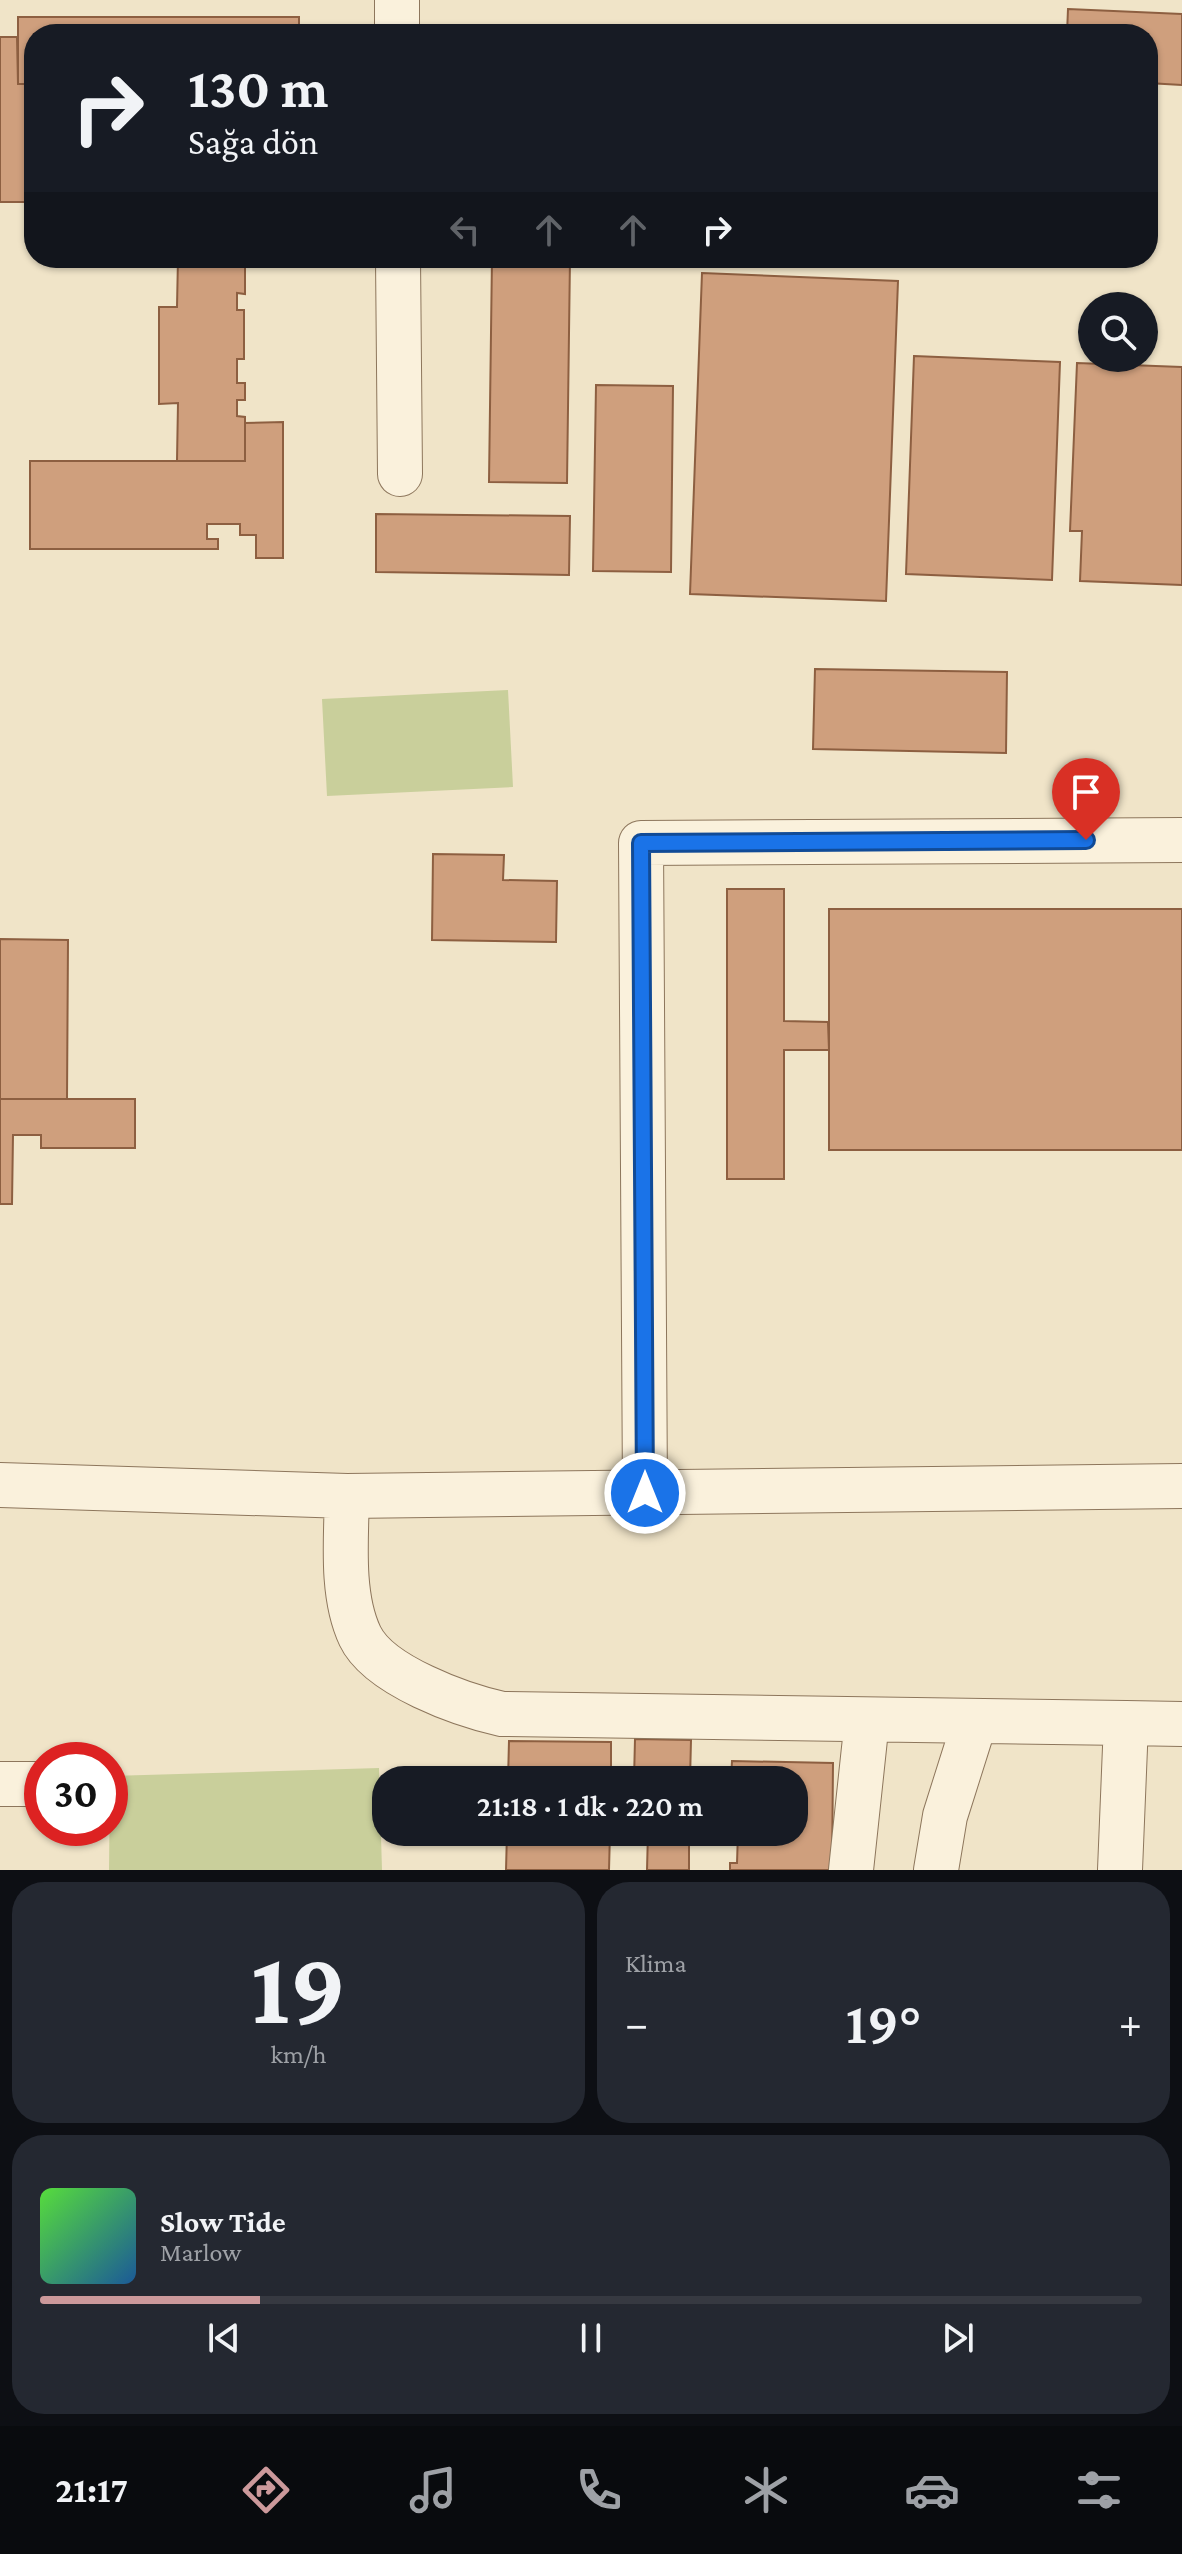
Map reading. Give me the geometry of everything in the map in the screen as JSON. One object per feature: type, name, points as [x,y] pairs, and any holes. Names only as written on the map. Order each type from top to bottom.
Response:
[{"type":"street","points":[[397,0],[397,24]]},
{"type":"street","points":[[398,268],[400,474]]},
{"type":"street","points":[[645,1493],[641,843],[1182,840]]},
{"type":"street","points":[[0,1485],[347,1496],[1182,1486]]},
{"type":"street","points":[[347,1496],[345,1570],[361,1638],[393,1670],[459,1704],[502,1714],[1182,1724]]},
{"type":"street","points":[[851,1870],[867,1720]]},
{"type":"street","points":[[936,1870],[945,1816],[975,1721]]},
{"type":"street","points":[[1120,1870],[1126,1723]]},
{"type":"green space","points":[[508,690],[513,787],[327,796],[322,699]]},
{"type":"green space","points":[[372,1768],[372,1846],[381,1846],[382,1870],[109,1870],[109,1846],[128,1846],[128,1775]]},
{"type":"building","points":[[1068,9],[1182,14],[1182,85],[1158,84],[1158,24],[1067,24]]},
{"type":"building","points":[[18,17],[299,17],[299,24],[24,24],[24,84],[18,84]]},
{"type":"building","points":[[0,37],[17,37],[18,84],[24,84],[24,202],[0,202]]},
{"type":"building","points":[[178,268],[245,268],[245,294],[237,293],[237,310],[244,310],[244,359],[237,359],[237,383],[245,383],[245,400],[237,400],[237,416],[245,417],[245,461],[177,461],[178,403],[159,404],[159,307],[177,307]]},
{"type":"building","points":[[492,268],[570,268],[567,483],[489,482]]},
{"type":"building","points":[[702,273],[898,281],[886,601],[690,594]]},
{"type":"building","points":[[914,356],[1060,362],[1052,580],[906,574]]},
{"type":"building","points":[[1077,363],[1078,372],[1158,372],[1158,366],[1182,367],[1182,585],[1080,581],[1082,531],[1070,531]]},
{"type":"building","points":[[596,385],[673,386],[671,572],[593,571]]},
{"type":"building","points":[[283,422],[283,558],[256,558],[256,535],[240,535],[240,524],[207,524],[207,539],[218,539],[218,549],[30,549],[30,461],[245,461],[245,423]]},
{"type":"building","points":[[376,514],[570,516],[569,575],[376,572]]},
{"type":"building","points":[[815,669],[1007,672],[1006,753],[813,749]]},
{"type":"building","points":[[433,854],[504,855],[503,880],[557,881],[556,942],[432,940]]},
{"type":"building","points":[[727,889],[784,889],[784,1021],[828,1022],[829,1050],[784,1050],[784,1179],[727,1179]]},
{"type":"building","points":[[829,909],[1182,909],[1182,1150],[829,1150]]},
{"type":"building","points":[[0,939],[68,940],[67,1099],[0,1099]]},
{"type":"building","points":[[0,1099],[135,1099],[135,1148],[41,1148],[41,1135],[13,1135],[12,1204],[0,1204]]},
{"type":"building","points":[[635,1739],[691,1740],[690,1766],[634,1766]]},
{"type":"building","points":[[509,1741],[611,1742],[611,1766],[508,1766]]},
{"type":"building","points":[[732,1761],[833,1763],[832,1870],[730,1870],[730,1863],[737,1863],[738,1846],[808,1846],[808,1766],[732,1766]]},
{"type":"building","points":[[507,1846],[610,1846],[609,1870],[506,1870]]},
{"type":"building","points":[[648,1846],[689,1846],[689,1870],[647,1870]]},
{"type":"route","points":[[645,1493],[641,843],[1086,840]]}]
